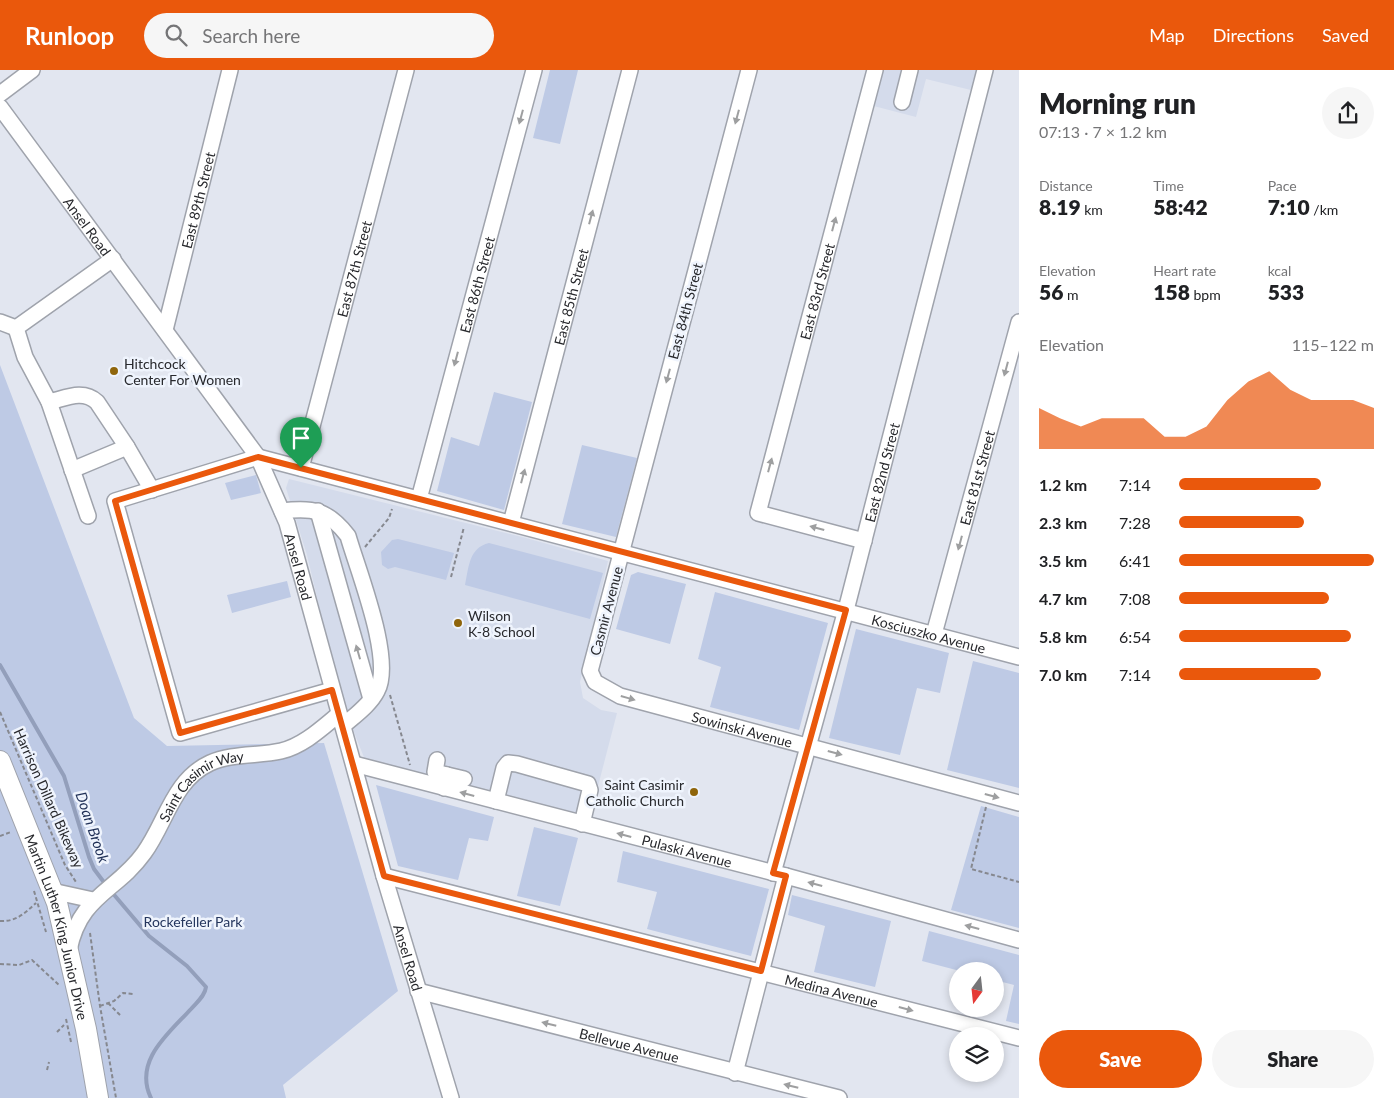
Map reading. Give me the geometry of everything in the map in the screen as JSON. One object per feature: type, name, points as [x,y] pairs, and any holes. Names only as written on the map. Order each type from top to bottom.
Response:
[{"type":"main road","name":"Martin Luther King Junior Drive","points":[[0,761],[45,896],[68,952],[98,1098]]},
{"type":"street","points":[[0,94],[32,70]]},
{"type":"street","name":"East 89th Street","points":[[165,330],[230,70]]},
{"type":"street","name":"East 87th Street","points":[[301,468],[406,70]]},
{"type":"street","name":"East 86th Street","points":[[419,499],[534,70]]},
{"type":"street","name":"East 85th Street","points":[[510,523],[630,70]]},
{"type":"street","name":"East 84th Street","points":[[622,551],[749,70]]},
{"type":"street","name":"East 83rd Street","points":[[864,541],[758,512],[875,70]]},
{"type":"street","points":[[902,102],[910,70]]},
{"type":"street","name":"East 82nd Street","points":[[735,1073],[761,971],[779,875],[810,747],[985,70]]},
{"type":"street","name":"Ansel Road","points":[[0,107],[258,457],[287,523],[384,876],[451,1098]]},
{"type":"street","points":[[16,328],[113,259]]},
{"type":"street","points":[[0,322],[16,328],[34,378],[49,402],[88,516]]},
{"type":"street","name":"East 81st Street","points":[[934,634],[1019,322]]},
{"type":"street","points":[[49,402],[82,394],[91,396],[127,447],[152,490]]},
{"type":"street","points":[[72,470],[127,447]]},
{"type":"street","points":[[258,457],[115,501],[180,733],[332,690]]},
{"type":"street","name":"Kosciuszko Avenue","points":[[258,457],[622,551],[1019,657]]},
{"type":"street","points":[[282,512],[304,508],[318,511],[371,699]]},
{"type":"street","name":"Saint Casimir Way","points":[[68,952],[77,925],[96,897],[123,876],[147,848],[173,798],[198,771],[210,763],[222,759],[292,747],[314,733],[341,720],[371,699],[377,692],[382,677],[383,663],[379,642],[348,536],[338,523],[318,511]]},
{"type":"street","name":"Casmir Avenue","points":[[590,671],[622,551]]},
{"type":"street","name":"Sowinski Avenue","points":[[590,671],[595,682],[620,696],[1019,803]]},
{"type":"street","points":[[437,760],[436,772],[446,781],[464,779]]},
{"type":"street","points":[[496,801],[504,768],[508,763],[517,764],[588,784],[590,790],[582,824]]},
{"type":"street","name":"Pulaski Avenue","points":[[354,764],[446,781],[496,801],[1019,940]]},
{"type":"street","name":"Medina Avenue","points":[[384,876],[1019,1038]]},
{"type":"street","points":[[45,896],[96,897]]},
{"type":"street","name":"Bellevue Avenue","points":[[418,991],[839,1098]]},
{"type":"path","points":[[360,552],[389,518],[392,508]]},
{"type":"path","points":[[451,577],[464,527]]},
{"type":"path","points":[[388,690],[411,770]]},
{"type":"path","name":"Harrison Dillard Bikeway","points":[[0,712],[65,865],[76,884]]},
{"type":"path","points":[[987,805],[971,869],[1019,882]]},
{"type":"path","points":[[0,836],[13,831]]},
{"type":"path","points":[[31,883],[45,896],[48,938]]},
{"type":"path","points":[[0,921],[10,921],[18,918],[45,896]]},
{"type":"path","points":[[90,925],[92,957],[116,1098]]},
{"type":"path","points":[[0,964],[19,965],[32,960],[59,985]]},
{"type":"path","points":[[57,978],[60,990]]},
{"type":"path","points":[[100,1006],[124,993],[133,994]]},
{"type":"path","points":[[108,1003],[121,1016]]},
{"type":"path","points":[[56,1032],[66,1025],[65,1015]]},
{"type":"path","points":[[47,1070],[49,1062]]},
{"type":"shaded area","points":[[875,70],[985,70],[979,92],[926,79],[916,117],[866,104]]},
{"type":"shaded area","name":"Wilson K-8 School","points":[[289,479],[526,538],[608,561],[580,682],[583,698],[601,710],[617,713],[590,817],[365,760],[341,699],[307,555],[286,488]]},
{"type":"green space","points":[[550,70],[578,70],[560,144],[533,138]]},
{"type":"green space","name":"Rockefeller Park","points":[[0,365],[134,718],[167,746],[324,743],[398,991],[283,1085],[286,1098],[0,1098]]},
{"type":"green space","points":[[494,392],[532,402],[504,510],[437,491],[451,437],[479,446]]},
{"type":"green space","points":[[582,445],[637,458],[616,537],[562,524]]},
{"type":"green space","points":[[256,475],[261,493],[231,500],[225,483]]},
{"type":"green space","points":[[398,539],[454,553],[446,580],[395,567],[388,569],[382,565],[381,552],[392,540]]},
{"type":"green space","points":[[489,543],[603,573],[590,619],[465,585],[469,565],[474,553],[482,545]]},
{"type":"green space","points":[[638,572],[686,584],[670,644],[616,629],[631,575]]},
{"type":"green space","points":[[287,581],[291,597],[232,613],[227,595]]},
{"type":"green space","points":[[715,592],[828,623],[799,730],[710,707],[721,667],[698,659]]},
{"type":"green space","points":[[856,629],[949,653],[940,693],[917,688],[900,755],[829,738]]},
{"type":"green space","points":[[973,661],[1019,673],[1019,788],[947,770]]},
{"type":"green space","points":[[376,785],[494,817],[488,841],[469,838],[458,880],[398,866]]},
{"type":"green space","points":[[981,806],[1019,817],[1019,928],[951,910]]},
{"type":"green space","points":[[534,827],[578,838],[560,906],[517,896]]},
{"type":"green space","points":[[623,851],[769,889],[751,956],[647,929],[657,892],[617,882]]},
{"type":"green space","points":[[792,895],[891,921],[875,987],[814,972],[825,926],[788,915]]},
{"type":"green space","points":[[929,931],[1019,955],[1019,1024],[1006,1021],[1014,985],[1004,982],[1004,962],[949,962],[949,968],[922,961]]},
{"type":"waterway","name":"Doan Brook","points":[[0,665],[64,776],[89,857],[94,869],[106,885]]},
{"type":"waterway","name":"Doan Brook","points":[[110,890],[149,936],[187,966],[206,987],[200,999],[164,1038],[150,1060],[147,1072],[147,1085],[151,1098]]},
{"type":"place","name":"Hitchcock Center For Women","points":[[114,371]]},
{"type":"place","name":"Wilson K-8 School","points":[[458,623]]},
{"type":"place","name":"Saint Casimir Catholic Church","points":[[694,792]]},
{"type":"route","points":[[258,457],[301,468],[846,610],[810,747],[773,873],[786,876],[761,971],[384,876],[332,690],[180,733],[115,501],[258,457]]}]
